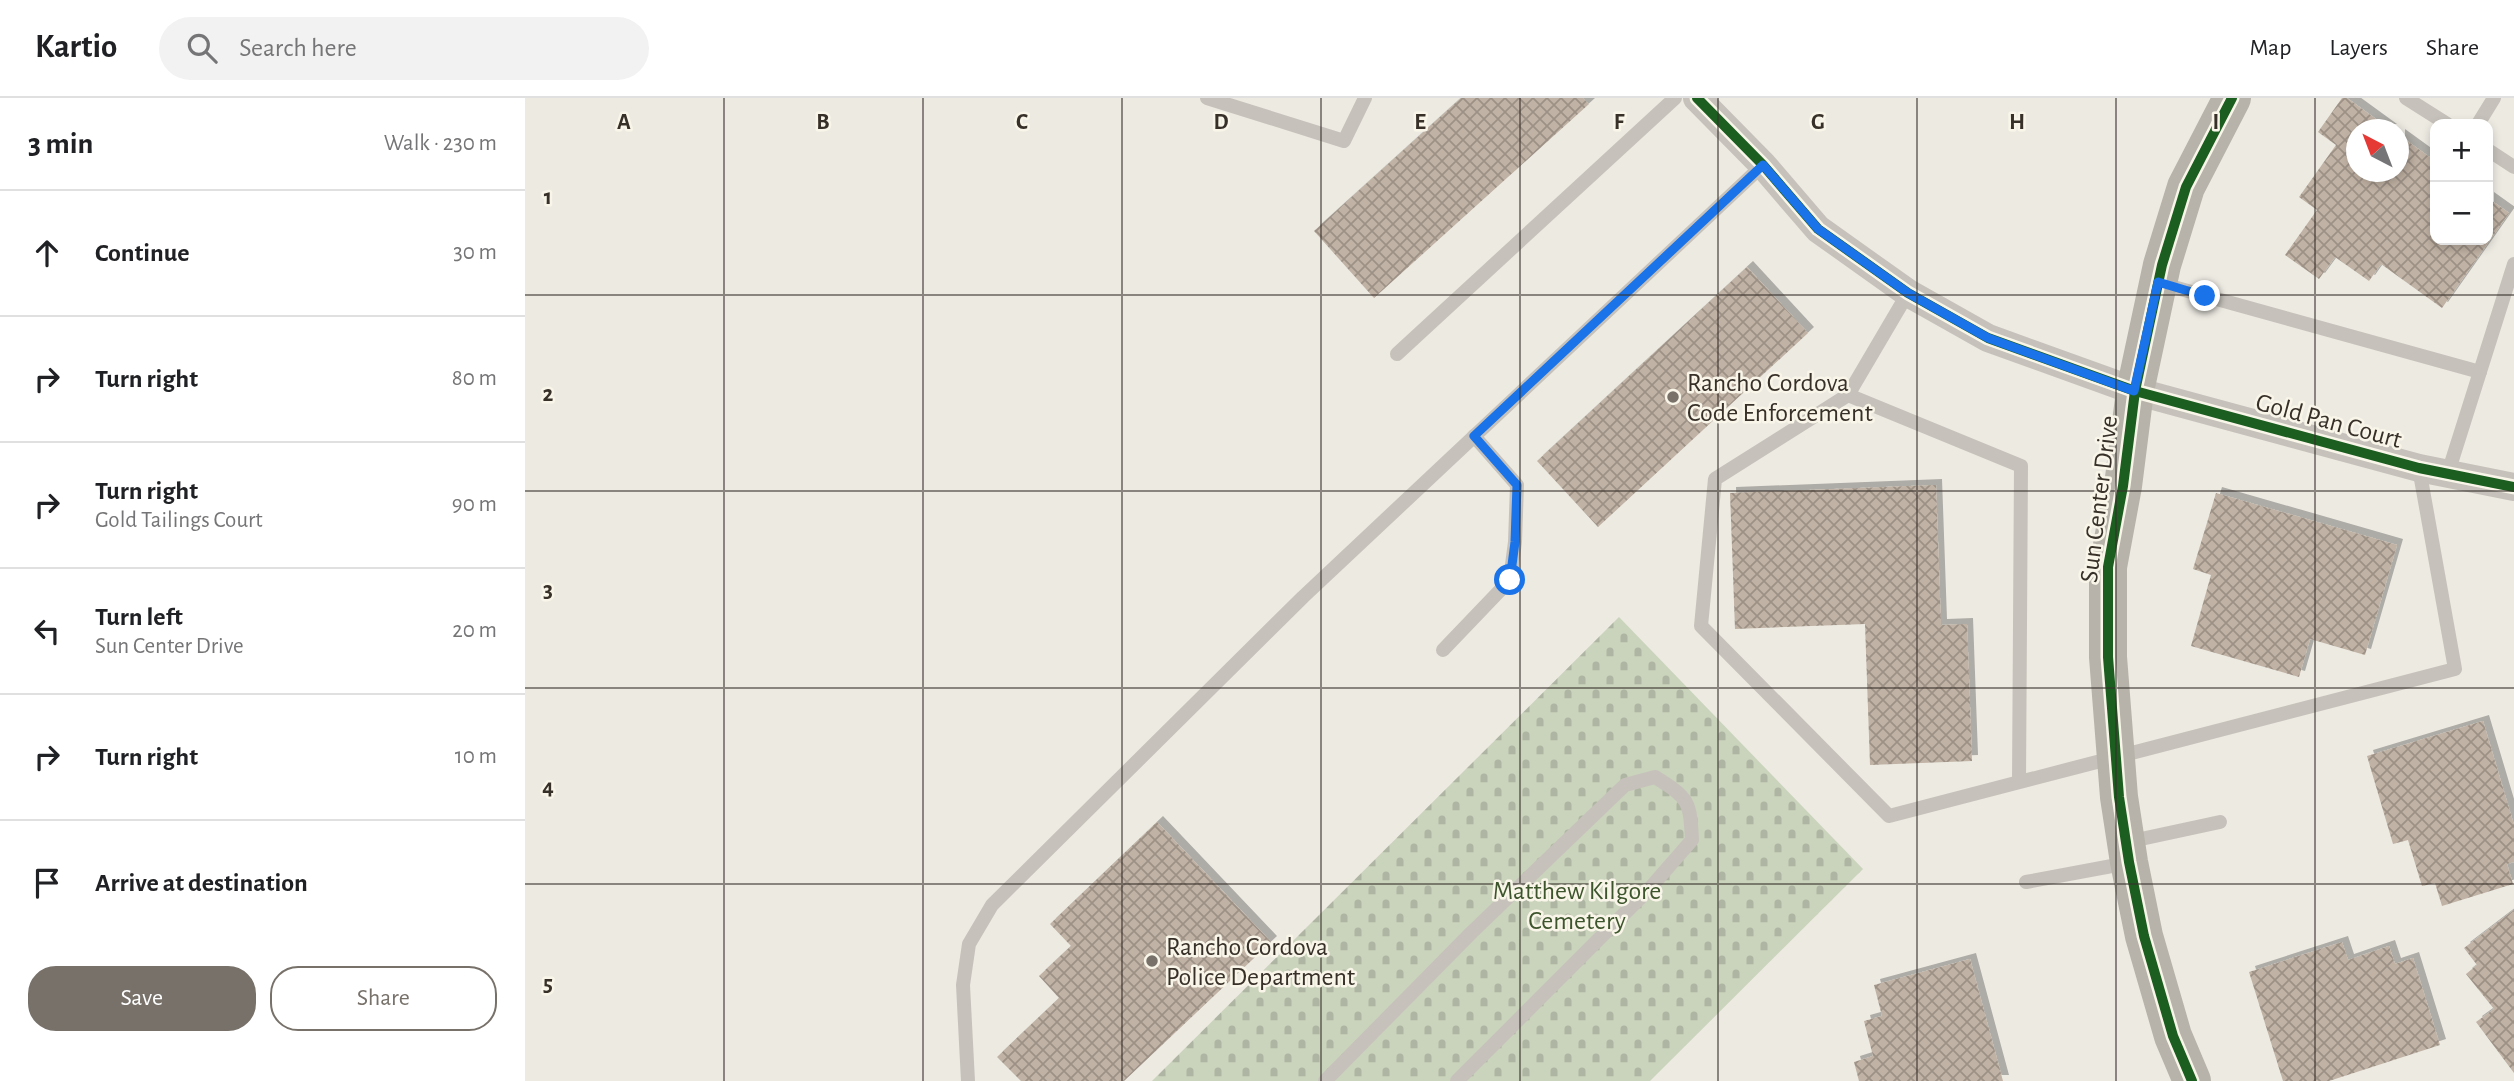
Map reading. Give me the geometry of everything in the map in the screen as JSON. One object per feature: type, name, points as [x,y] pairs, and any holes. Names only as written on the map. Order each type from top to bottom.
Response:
[{"type":"street","name":"Gold Pan Court","points":[[1697,98],[1763,165],[1818,229],[1908,293],[1988,338],[2134,391],[2419,468],[2514,487]]},
{"type":"street","name":"Sun Center Drive","points":[[2192,1081],[2173,1036],[2144,936],[2127,852],[2119,797],[2108,657],[2108,567],[2123,486],[2134,391],[2158,282],[2186,187],[2232,98]]},
{"type":"lane","points":[[1207,98],[1344,141],[1365,98]]},
{"type":"lane","points":[[1398,354],[1675,98]]},
{"type":"lane","points":[[2406,98],[2439,119]]},
{"type":"lane","points":[[2481,119],[2494,98]]},
{"type":"lane","points":[[2493,153],[2514,167]]},
{"type":"lane","points":[[968,1081],[963,985],[969,944],[992,905],[1303,597],[1763,165]]},
{"type":"lane","points":[[2448,473],[2514,264]]},
{"type":"lane","points":[[2158,282],[2480,372]]},
{"type":"lane","points":[[1908,293],[1848,395],[1715,479],[1701,626],[1889,816],[2455,668],[2419,468]]},
{"type":"lane","points":[[1848,395],[2021,466],[2019,781]]},
{"type":"lane","points":[[1443,650],[1510,580],[1515,542],[1517,485],[1474,436]]},
{"type":"lane","points":[[1325,1081],[1471,933],[1625,785],[1655,777],[1679,792],[1691,809],[1692,840],[1651,887],[1457,1081]]},
{"type":"lane","points":[[2026,882],[2220,822]]},
{"type":"green space","name":"Matthew Kilgore Cemetery","points":[[1619,617],[1863,869],[1650,1081],[1152,1081]]},
{"type":"building","points":[[1461,98],[1583,98],[1589,104],[1374,298],[1314,231]]},
{"type":"building","points":[[2342,98],[2347,98],[2376,119],[2346,119],[2346,182],[2409,182],[2409,142],[2430,157],[2430,245],[2486,245],[2442,308],[2381,264],[2369,281],[2335,257],[2319,279],[2285,255],[2317,210],[2299,197],[2336,145],[2318,132]]},
{"type":"building","points":[[2493,202],[2509,213],[2493,236]]},
{"type":"building","name":"Rancho Cordova Code Enforcement","points":[[1747,267],[1808,333],[1598,527],[1537,461]]},
{"type":"building","points":[[1936,485],[1941,625],[1967,624],[1972,761],[1870,765],[1865,624],[1735,629],[1730,493]]},
{"type":"building","points":[[2216,493],[2397,545],[2365,655],[2310,639],[2299,677],[2191,646],[2211,575],[2193,569]]},
{"type":"building","points":[[2483,721],[2514,825],[2514,862],[2507,864],[2513,884],[2442,906],[2435,883],[2422,886],[2408,840],[2393,844],[2367,756]]},
{"type":"building","name":"Rancho Cordova Police Department","points":[[1157,822],[1271,942],[1124,1081],[1021,1081],[997,1057],[1059,998],[1039,976],[1071,946],[1050,924]]},
{"type":"building","points":[[2514,910],[2514,1073],[2476,1022],[2494,1009],[2466,974],[2477,965],[2464,948]]},
{"type":"building","points":[[2342,942],[2348,960],[2389,946],[2395,964],[2413,958],[2440,1045],[2329,1081],[2283,1081],[2249,972]]},
{"type":"building","points":[[1970,959],[2003,1081],[1859,1081],[1854,1062],[1873,1056],[1864,1021],[1882,1016],[1874,985]]},
{"type":"cycle path","points":[[1697,98],[1763,165],[1818,229],[1908,293],[1988,338],[2135,391],[2419,468],[2514,487]]},
{"type":"cycle path","points":[[2192,1081],[2173,1036],[2144,936],[2129,862],[2119,797],[2108,657],[2108,567],[2123,486],[2135,391],[2162,265],[2186,187],[2232,98]]},
{"type":"place","name":"Rancho Cordova Code Enforcement","points":[[1673,397]]},
{"type":"place","name":"Rancho Cordova Police Department","points":[[1152,961]]},
{"type":"route","points":[[1510,580],[1515,542],[1517,485],[1474,436],[1763,165],[1818,229],[1908,293],[1988,338],[2134,391],[2158,282],[2205,296]]}]
